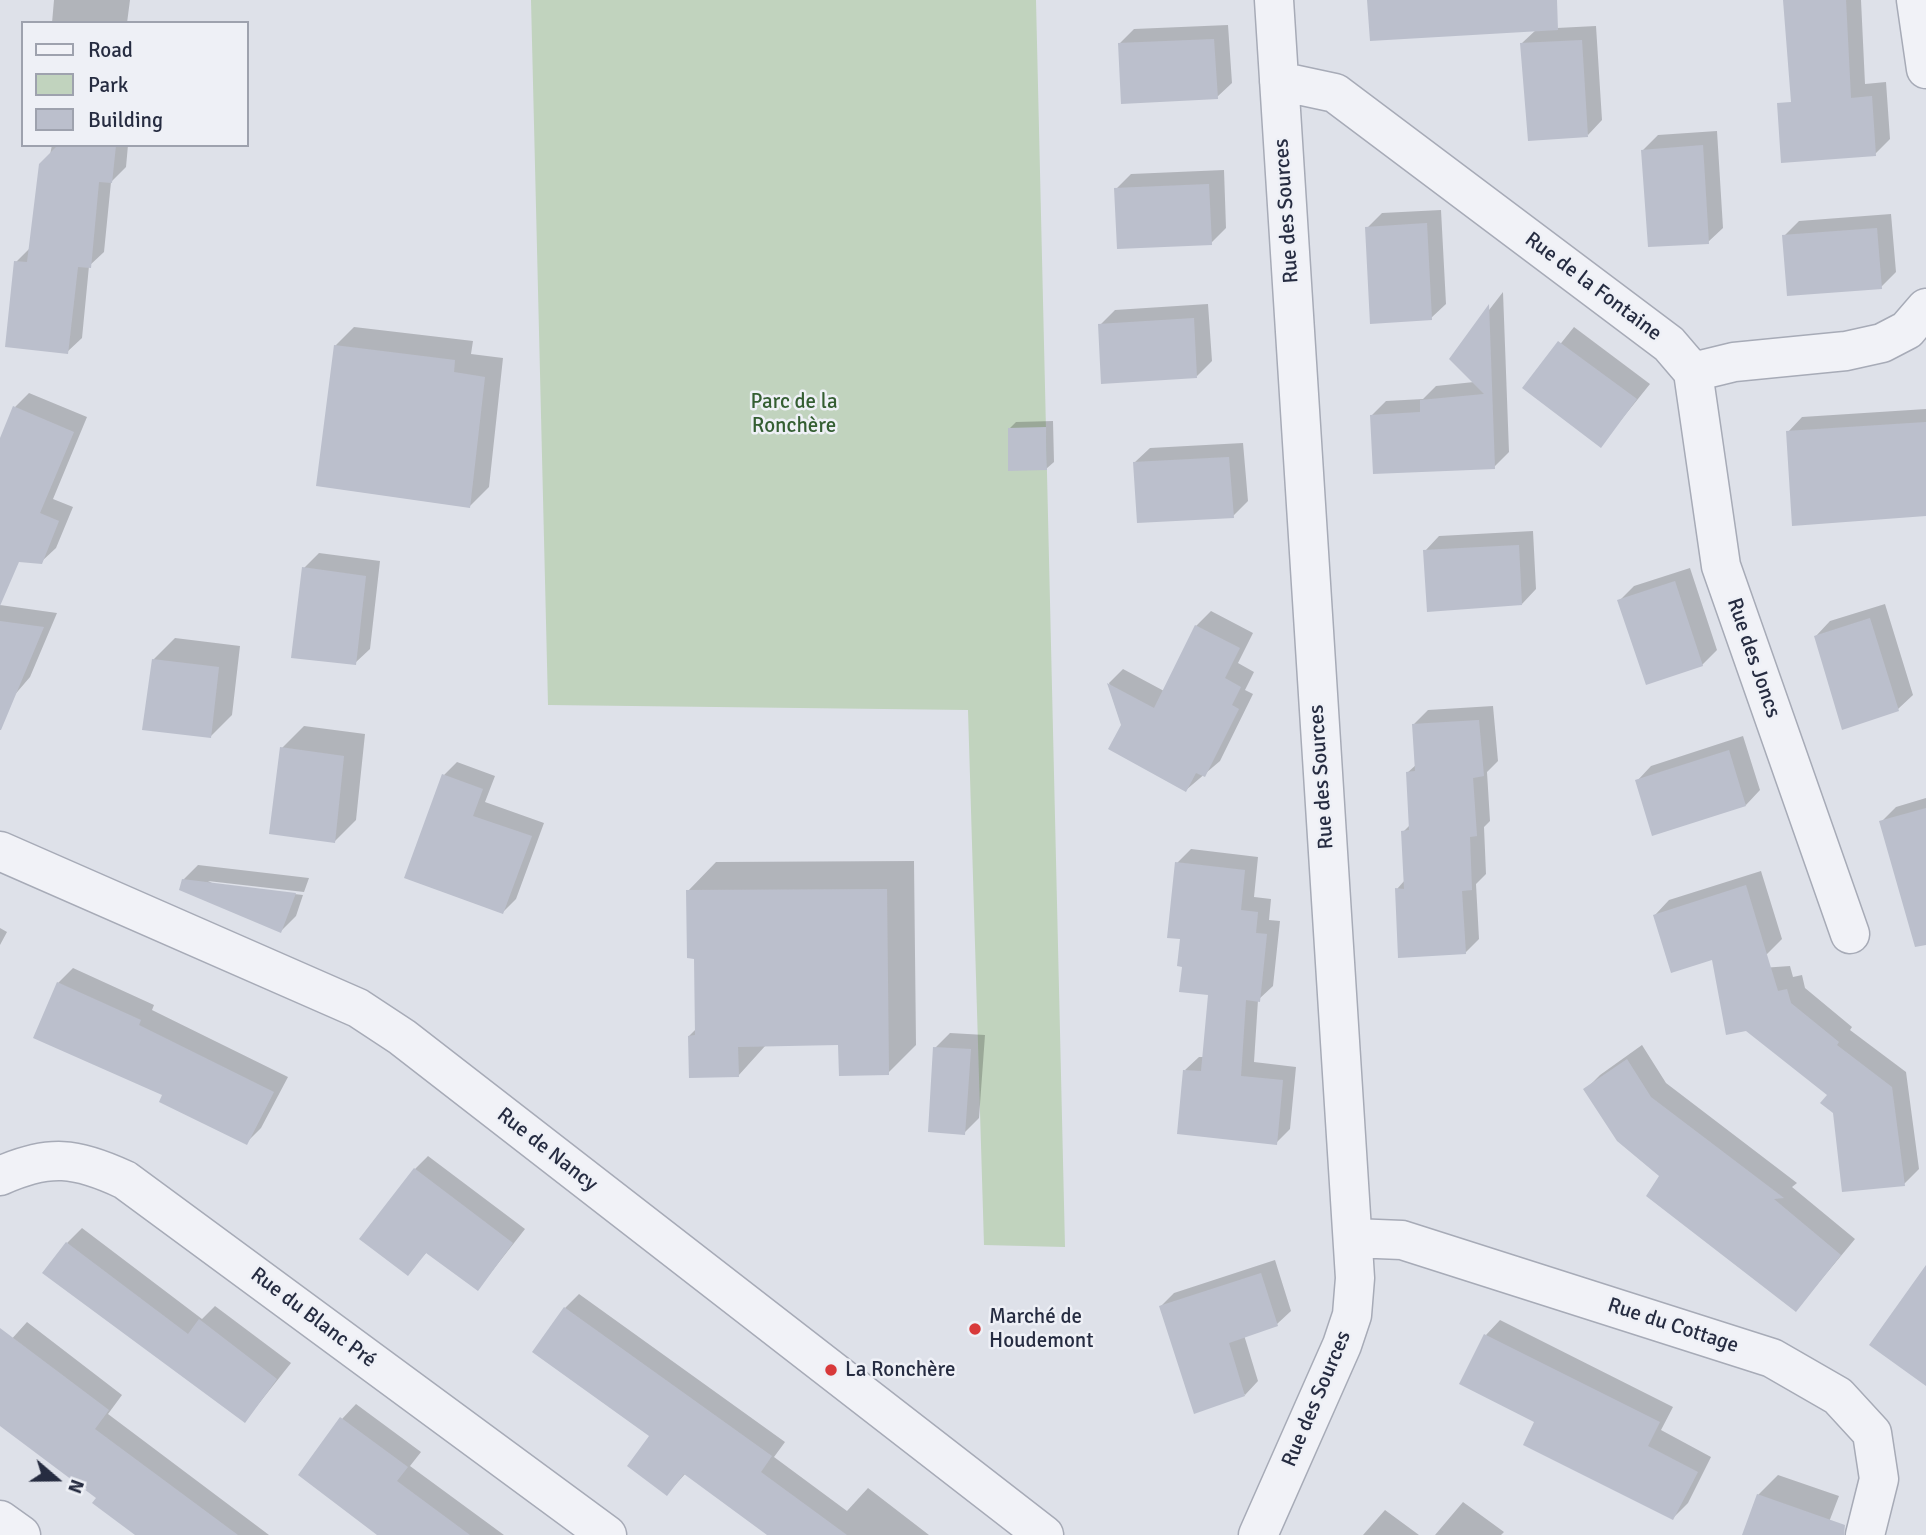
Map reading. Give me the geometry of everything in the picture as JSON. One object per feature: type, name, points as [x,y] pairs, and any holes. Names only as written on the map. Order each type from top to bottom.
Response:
[{"type":"street","name":"Rue des Sources","points":[[1258,1535],[1342,1345],[1352,1315],[1355,1278],[1274,0]]},
{"type":"street","points":[[1916,0],[1926,69]]},
{"type":"street","name":"Rue de la Fontaine","points":[[1279,81],[1335,93],[1669,344],[1693,372]]},
{"type":"street","points":[[1693,372],[1734,362],[1846,351],[1882,343],[1907,330],[1926,308]]},
{"type":"street","name":"Rue des Joncs","points":[[1693,372],[1721,566],[1850,934]]},
{"type":"street","name":"Rue de Nancy","points":[[0,851],[358,1008],[401,1037],[1044,1535]]},
{"type":"street","name":"Rue du Blanc Pré","points":[[0,1176],[33,1162],[62,1160],[92,1164],[125,1180],[607,1535]]},
{"type":"street","name":"Rue du Cottage","points":[[1353,1238],[1402,1240],[1772,1358],[1794,1370],[1838,1396],[1872,1433],[1879,1479],[1865,1535]]},
{"type":"street","points":[[0,1520],[21,1535]]},
{"type":"green space","name":"Parc de la Ronchère","points":[[531,0],[1036,0],[1065,1247],[984,1245],[968,710],[548,705]]},
{"type":"building","points":[[1367,0],[1557,0],[1558,30],[1370,41]]},
{"type":"building","points":[[1783,0],[1846,0],[1851,98],[1872,96],[1876,156],[1781,163],[1777,103],[1791,102]]},
{"type":"building","points":[[1214,39],[1218,99],[1121,104],[1118,43]]},
{"type":"building","points":[[1582,40],[1588,137],[1528,141],[1520,43]]},
{"type":"building","points":[[1703,145],[1709,244],[1648,247],[1641,150]]},
{"type":"building","points":[[56,147],[116,147],[112,183],[99,182],[91,268],[78,267],[68,354],[5,347],[14,261],[27,262],[39,164]]},
{"type":"building","points":[[1209,184],[1212,245],[1117,249],[1114,188]]},
{"type":"building","points":[[1427,223],[1432,320],[1370,324],[1365,227]]},
{"type":"building","points":[[1877,228],[1882,289],[1787,296],[1782,235]]},
{"type":"building","points":[[1489,304],[1495,469],[1373,474],[1370,415],[1420,412],[1420,400],[1484,394],[1449,359]]},
{"type":"building","points":[[1194,318],[1197,378],[1101,384],[1098,324]]},
{"type":"building","points":[[1558,341],[1637,399],[1601,448],[1522,388]]},
{"type":"building","points":[[334,345],[455,360],[454,372],[485,377],[470,508],[316,486]]},
{"type":"building","points":[[13,406],[74,432],[40,513],[59,521],[42,564],[19,562],[0,606],[0,438]]},
{"type":"building","points":[[1926,422],[1926,516],[1792,526],[1786,431]]},
{"type":"building","points":[[1046,427],[1047,470],[1008,471],[1008,428]]},
{"type":"building","points":[[1229,457],[1234,518],[1137,523],[1133,462]]},
{"type":"building","points":[[1519,545],[1522,605],[1427,612],[1423,550]]},
{"type":"building","points":[[302,567],[366,576],[356,665],[291,658]]},
{"type":"building","points":[[1675,581],[1703,666],[1646,685],[1617,600]]},
{"type":"building","points":[[1870,618],[1899,711],[1842,730],[1814,636]]},
{"type":"building","points":[[0,621],[44,627],[1,730],[0,730]]},
{"type":"building","points":[[1195,625],[1240,648],[1225,678],[1241,687],[1232,705],[1239,709],[1205,777],[1196,773],[1186,792],[1108,749],[1121,725],[1107,683],[1154,708]]},
{"type":"building","points":[[152,659],[219,667],[211,738],[142,730]]},
{"type":"building","points":[[1479,720],[1484,776],[1473,778],[1477,836],[1470,837],[1472,890],[1462,891],[1466,954],[1398,958],[1395,888],[1404,889],[1401,831],[1409,830],[1406,772],[1415,771],[1412,724]]},
{"type":"building","points":[[280,747],[344,756],[335,843],[269,834]]},
{"type":"building","points":[[1729,750],[1746,806],[1652,836],[1635,780]]},
{"type":"building","points":[[442,774],[483,789],[473,816],[532,836],[503,914],[404,878]]},
{"type":"building","points":[[1926,808],[1926,945],[1915,947],[1879,821]]},
{"type":"building","points":[[1175,862],[1245,870],[1241,910],[1258,912],[1256,933],[1267,934],[1260,1002],[1246,1000],[1241,1076],[1283,1080],[1277,1145],[1177,1134],[1183,1070],[1201,1071],[1208,995],[1179,992],[1182,967],[1177,966],[1180,939],[1167,938]]},
{"type":"building","points":[[182,879],[296,893],[281,933],[179,890]]},
{"type":"building","points":[[1746,885],[1778,991],[1787,989],[1791,1003],[1839,1042],[1837,1045],[1892,1087],[1905,1186],[1842,1192],[1833,1113],[1820,1103],[1827,1095],[1746,1031],[1726,1035],[1712,960],[1671,973],[1653,915]]},
{"type":"building","points":[[887,889],[889,1075],[839,1076],[838,1045],[738,1047],[739,1077],[689,1078],[688,1036],[695,1035],[694,959],[687,958],[686,890]]},
{"type":"building","points":[[57,982],[141,1020],[139,1025],[274,1092],[247,1145],[159,1102],[162,1095],[33,1038]]},
{"type":"building","points":[[933,1047],[971,1049],[965,1135],[928,1132]]},
{"type":"building","points":[[1627,1059],[1651,1097],[1784,1198],[1774,1199],[1841,1255],[1796,1312],[1646,1196],[1659,1176],[1617,1141],[1583,1089]]},
{"type":"building","points":[[414,1168],[513,1243],[478,1291],[426,1253],[408,1276],[359,1239]]},
{"type":"building","points":[[66,1242],[188,1334],[199,1319],[277,1379],[245,1423],[42,1273]]},
{"type":"building","points":[[1926,1265],[1926,1386],[1869,1345]]},
{"type":"building","points":[[1261,1273],[1278,1326],[1229,1343],[1245,1396],[1194,1414],[1159,1306]]},
{"type":"building","points":[[564,1307],[772,1456],[761,1472],[847,1535],[767,1535],[684,1474],[667,1496],[627,1466],[649,1436],[532,1352]]},
{"type":"building","points":[[0,1328],[109,1410],[95,1429],[238,1535],[135,1535],[92,1503],[96,1498],[0,1426]]},
{"type":"building","points":[[1484,1334],[1660,1422],[1648,1446],[1698,1472],[1673,1520],[1523,1445],[1534,1422],[1459,1384]]},
{"type":"building","points":[[340,1417],[408,1467],[397,1481],[470,1535],[377,1535],[298,1475]]},
{"type":"building","points":[[1757,1494],[1845,1525],[1844,1535],[1742,1535]]},
{"type":"place","name":"Marché de Houdemont","points":[[975,1329]]},
{"type":"place","name":"La Ronchère","points":[[831,1370]]}]
